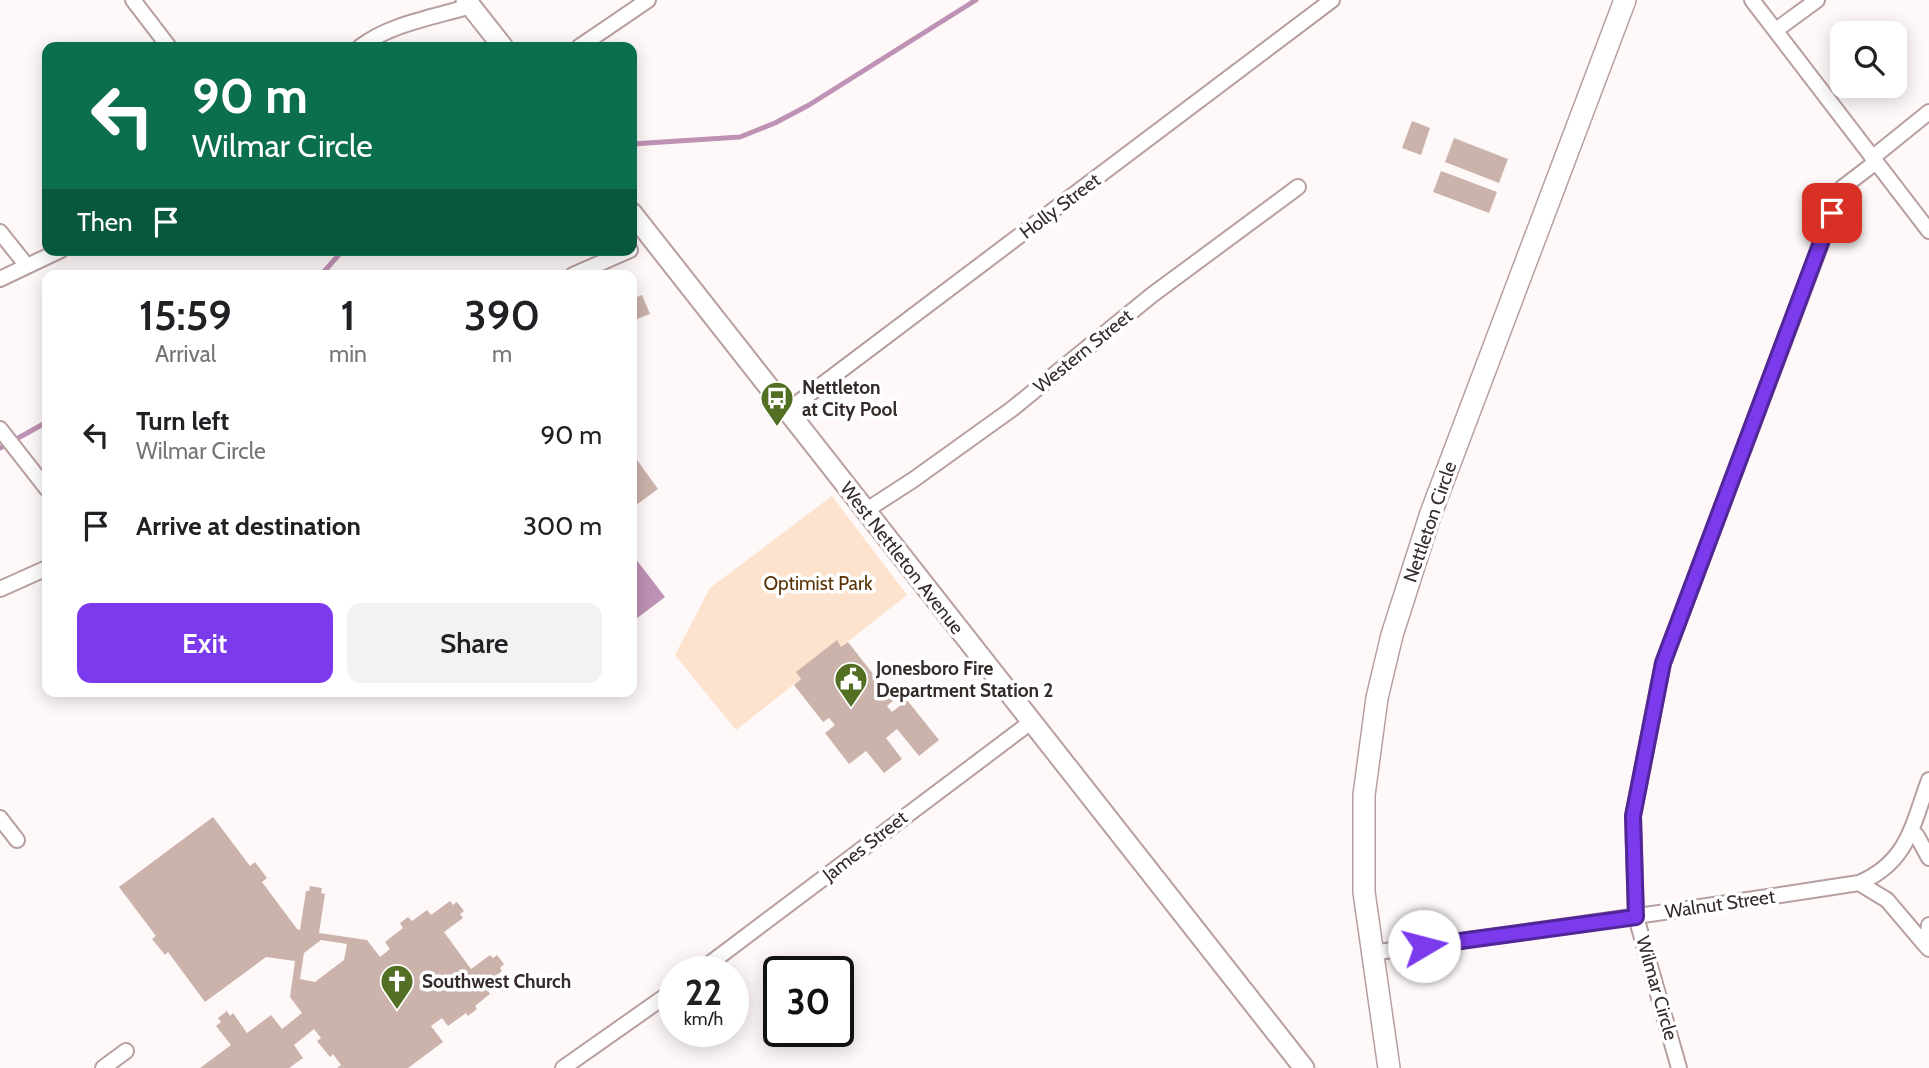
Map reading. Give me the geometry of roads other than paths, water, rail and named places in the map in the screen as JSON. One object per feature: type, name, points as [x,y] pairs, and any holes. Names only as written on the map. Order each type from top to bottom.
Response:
[{"type":"main road","name":"Nettleton Circle","points":[[1389,1068],[1364,892],[1364,795],[1377,698],[1392,635],[1431,513],[1625,0]]},
{"type":"street","points":[[133,0],[165,42]]},
{"type":"street","points":[[586,42],[648,0]]},
{"type":"street","name":"Holly Street","points":[[787,411],[1332,0]]},
{"type":"street","points":[[1752,0],[1929,230]]},
{"type":"street","points":[[1776,30],[1817,0]]},
{"type":"street","points":[[368,42],[405,25],[468,3],[499,42]]},
{"type":"street","name":"Wilmar Circle","points":[[1679,1068],[1636,917],[1633,816],[1663,663],[1842,188],[1929,112]]},
{"type":"street","name":"Western Street","points":[[865,511],[1012,409],[1152,295],[1298,187]]},
{"type":"street","name":"West Nettleton Avenue","points":[[637,220],[1304,1068]]},
{"type":"street","points":[[0,232],[27,266]]},
{"type":"street","points":[[637,247],[652,239]]},
{"type":"street","points":[[0,279],[48,256]]},
{"type":"street","points":[[585,270],[617,256]]},
{"type":"street","points":[[0,429],[42,483]]},
{"type":"street","points":[[0,589],[42,570]]},
{"type":"street","name":"James Street","points":[[720,956],[1031,722]]},
{"type":"street","points":[[1859,883],[1877,876],[1889,867],[1902,850],[1929,780]]},
{"type":"street","points":[[0,818],[17,840]]},
{"type":"street","points":[[1911,830],[1929,858]]},
{"type":"street","points":[[1859,883],[1887,900],[1928,947]]},
{"type":"street","name":"Walnut Street","points":[[1371,953],[1859,883]]},
{"type":"street","points":[[1928,947],[1929,925]]},
{"type":"street","points":[[563,1068],[658,1001]]},
{"type":"street","points":[[103,1068],[126,1051]]},
{"type":"waterway","points":[[637,144],[740,137],[775,123],[809,105],[976,0]]},
{"type":"waterway","points":[[325,270],[338,256]]},
{"type":"waterway","points":[[0,448],[42,425]]},
{"type":"place","name":"Nettleton at City Pool","points":[[777,428]]},
{"type":"place","name":"Jonesboro Fire Department Station 2","points":[[851,709]]},
{"type":"place","name":"Southwest Church","points":[[397,1011]]},
{"type":"park label","name":"Optimist Park","points":[[818,583]]}]
